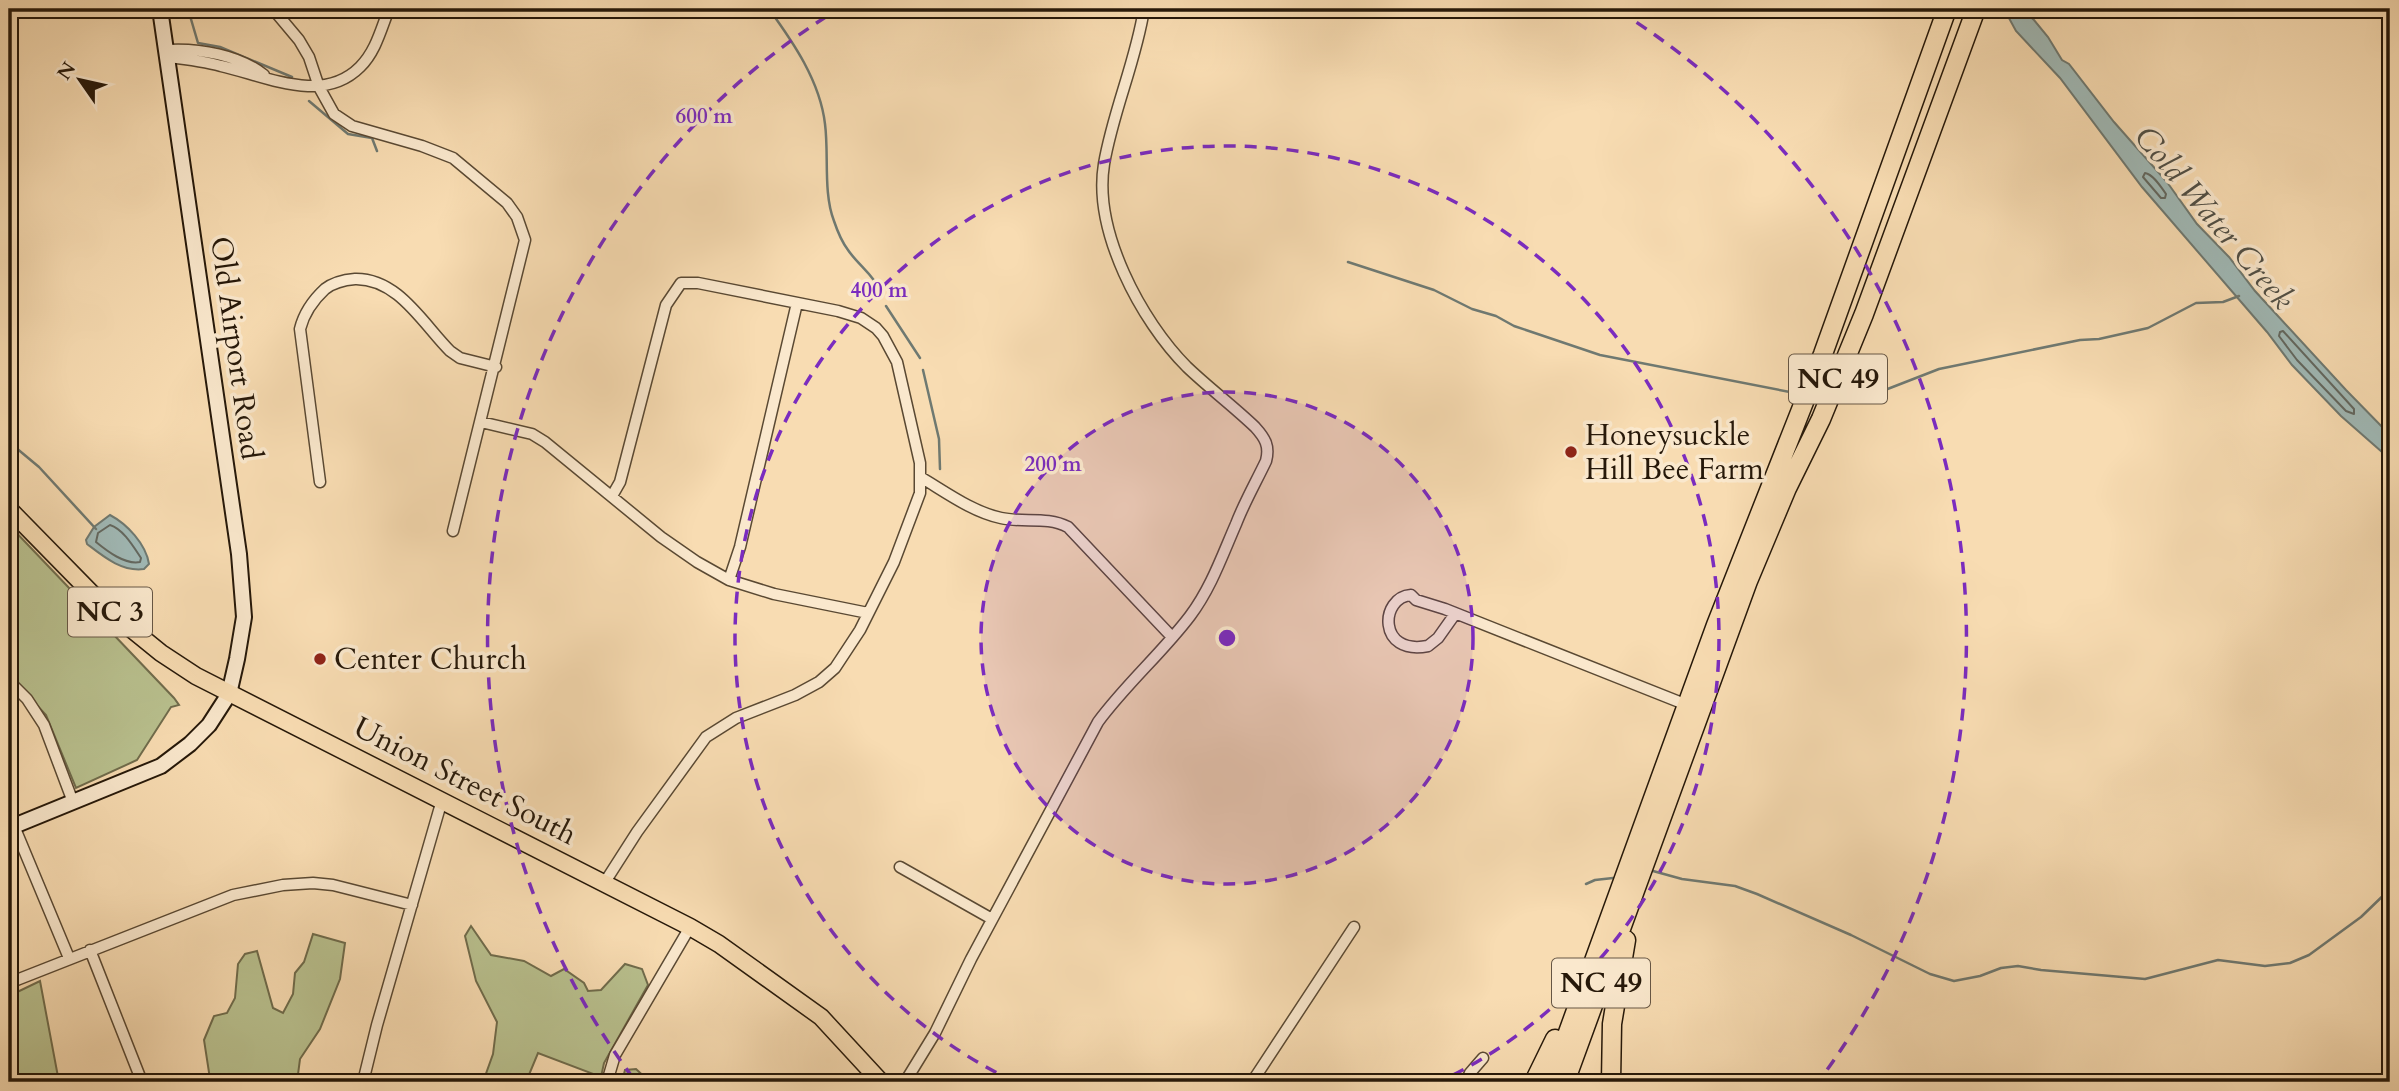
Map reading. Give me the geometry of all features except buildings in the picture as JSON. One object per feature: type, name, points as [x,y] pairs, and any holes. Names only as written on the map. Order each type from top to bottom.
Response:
[{"type":"highway","name":"NC 49","points":[[1550,1082],[1735,575],[1824,354],[1947,9]]},
{"type":"highway","name":"NC 49","points":[[1565,1082],[1748,581],[1787,488],[1821,419],[1864,314],[1975,12]]},
{"type":"highway","points":[[1611,1082],[1617,986],[1637,885]]},
{"type":"highway","points":[[1534,1082],[1591,967]]},
{"type":"main road","name":"NC 3","points":[[9,509],[124,624],[160,653],[229,694]]},
{"type":"main road","name":"Union Street South","points":[[229,694],[690,927],[750,965],[822,1018],[881,1082]]},
{"type":"street","name":"Old Airport Road","points":[[160,9],[239,554],[244,617],[229,694]]},
{"type":"street","points":[[273,9],[299,40],[309,57],[319,87],[334,114],[369,132],[422,146],[453,158],[507,203],[517,217],[525,240],[496,367],[453,531]]},
{"type":"street","points":[[167,54],[183,49],[230,58],[251,64],[267,78],[319,87],[344,78],[360,67],[374,47],[389,9]]},
{"type":"street","points":[[905,1082],[935,1033],[992,919],[1098,722],[1190,617],[1217,570],[1269,451],[1263,436],[1255,427],[1184,364],[1153,324],[1131,291],[1107,222],[1104,167],[1144,9]]},
{"type":"street","points":[[320,482],[300,330],[306,311],[327,287],[343,280],[371,280],[382,284],[396,293],[450,351],[460,358],[496,367]]},
{"type":"street","points":[[605,882],[637,832],[706,737],[736,718],[796,695],[819,682],[845,656],[894,562],[916,507],[922,478],[894,353],[883,336],[860,318],[698,283],[681,283],[666,305],[620,482],[612,496]]},
{"type":"street","points":[[729,580],[743,534],[797,303]]},
{"type":"street","points":[[481,422],[532,434],[545,442],[661,537],[729,580],[774,594],[868,613]]},
{"type":"street","points":[[922,478],[986,514],[1011,520],[1052,521],[1068,527],[1172,637]]},
{"type":"street","points":[[1455,614],[1438,638],[1428,646],[1405,645],[1394,640],[1389,632],[1392,608],[1402,595],[1411,595],[1416,600],[1455,614],[1687,705]]},
{"type":"street","points":[[9,681],[36,710],[52,743],[73,803]]},
{"type":"street","points":[[69,958],[11,827],[161,766],[190,744],[209,724],[229,694]]},
{"type":"street","points":[[363,1082],[442,800]]},
{"type":"street","points":[[900,867],[992,919]]},
{"type":"street","points":[[9,983],[233,895],[284,884],[333,885],[412,905]]},
{"type":"street","points":[[607,1082],[615,1055],[690,927]]},
{"type":"street","points":[[1252,1082],[1354,927]]},
{"type":"street","points":[[90,950],[142,1082]]},
{"type":"street","points":[[1466,1082],[1469,1073],[1483,1058]]},
{"type":"green space","points":[[9,525],[179,705],[171,707],[137,760],[76,788],[46,715],[9,675]]},
{"type":"green space","points":[[471,926],[491,955],[524,961],[551,976],[564,969],[584,983],[588,991],[601,990],[625,964],[642,969],[648,985],[604,1063],[601,1077],[538,1053],[526,1082],[483,1082],[493,1054],[497,1022],[476,981],[465,936]]},
{"type":"green space","points":[[313,934],[345,943],[340,979],[320,1029],[300,1059],[297,1082],[256,1082],[243,1079],[215,1082],[210,1079],[204,1040],[214,1016],[227,1013],[235,998],[238,964],[245,954],[257,951],[273,1008],[283,1013],[293,994],[295,973],[304,962]]},
{"type":"green space","points":[[40,981],[59,1082],[9,1082],[9,996]]},
{"type":"green space","points":[[636,1069],[650,1082],[622,1082],[625,1070]]},
{"type":"water","points":[[2004,9],[2025,9],[2048,37],[2062,60],[2069,64],[2114,122],[2167,182],[2197,224],[2229,257],[2255,291],[2390,435],[2390,459],[2341,416],[2292,365],[2267,332],[2142,187],[2060,78],[2016,31]]},
{"type":"water","points":[[110,515],[129,529],[140,542],[149,564],[144,569],[121,566],[87,544],[86,540],[94,527]]},
{"type":"waterway","points":[[188,9],[198,43],[220,47],[292,77]]},
{"type":"waterway","points":[[769,9],[796,49],[818,93],[825,124],[827,186],[837,228],[848,250],[881,292]]},
{"type":"waterway","points":[[309,101],[348,134],[372,138],[377,151]]},
{"type":"waterway","points":[[1348,262],[1434,290],[1514,326],[1600,355],[1795,393]]},
{"type":"waterway","name":"Cold Water Creek","points":[[1840,393],[1885,390],[1939,369],[2148,328],[2196,303],[2223,302],[2239,296]]},
{"type":"waterway","points":[[886,306],[920,358]]},
{"type":"waterway","points":[[923,370],[939,439],[940,469]]},
{"type":"waterway","points":[[9,442],[39,467],[96,529]]},
{"type":"waterway","points":[[1653,871],[1682,879],[1735,886],[1757,894],[1851,935],[1930,974],[1954,981],[2018,966],[2145,979],[2218,960],[2265,966],[2290,963],[2309,955],[2361,917],[2390,889]]},
{"type":"waterway","points":[[1586,884],[1613,878]]},
{"type":"place","name":"Honeysuckle Hill Bee Farm","points":[[1571,452]]},
{"type":"place","name":"Center Church","points":[[320,659]]}]
